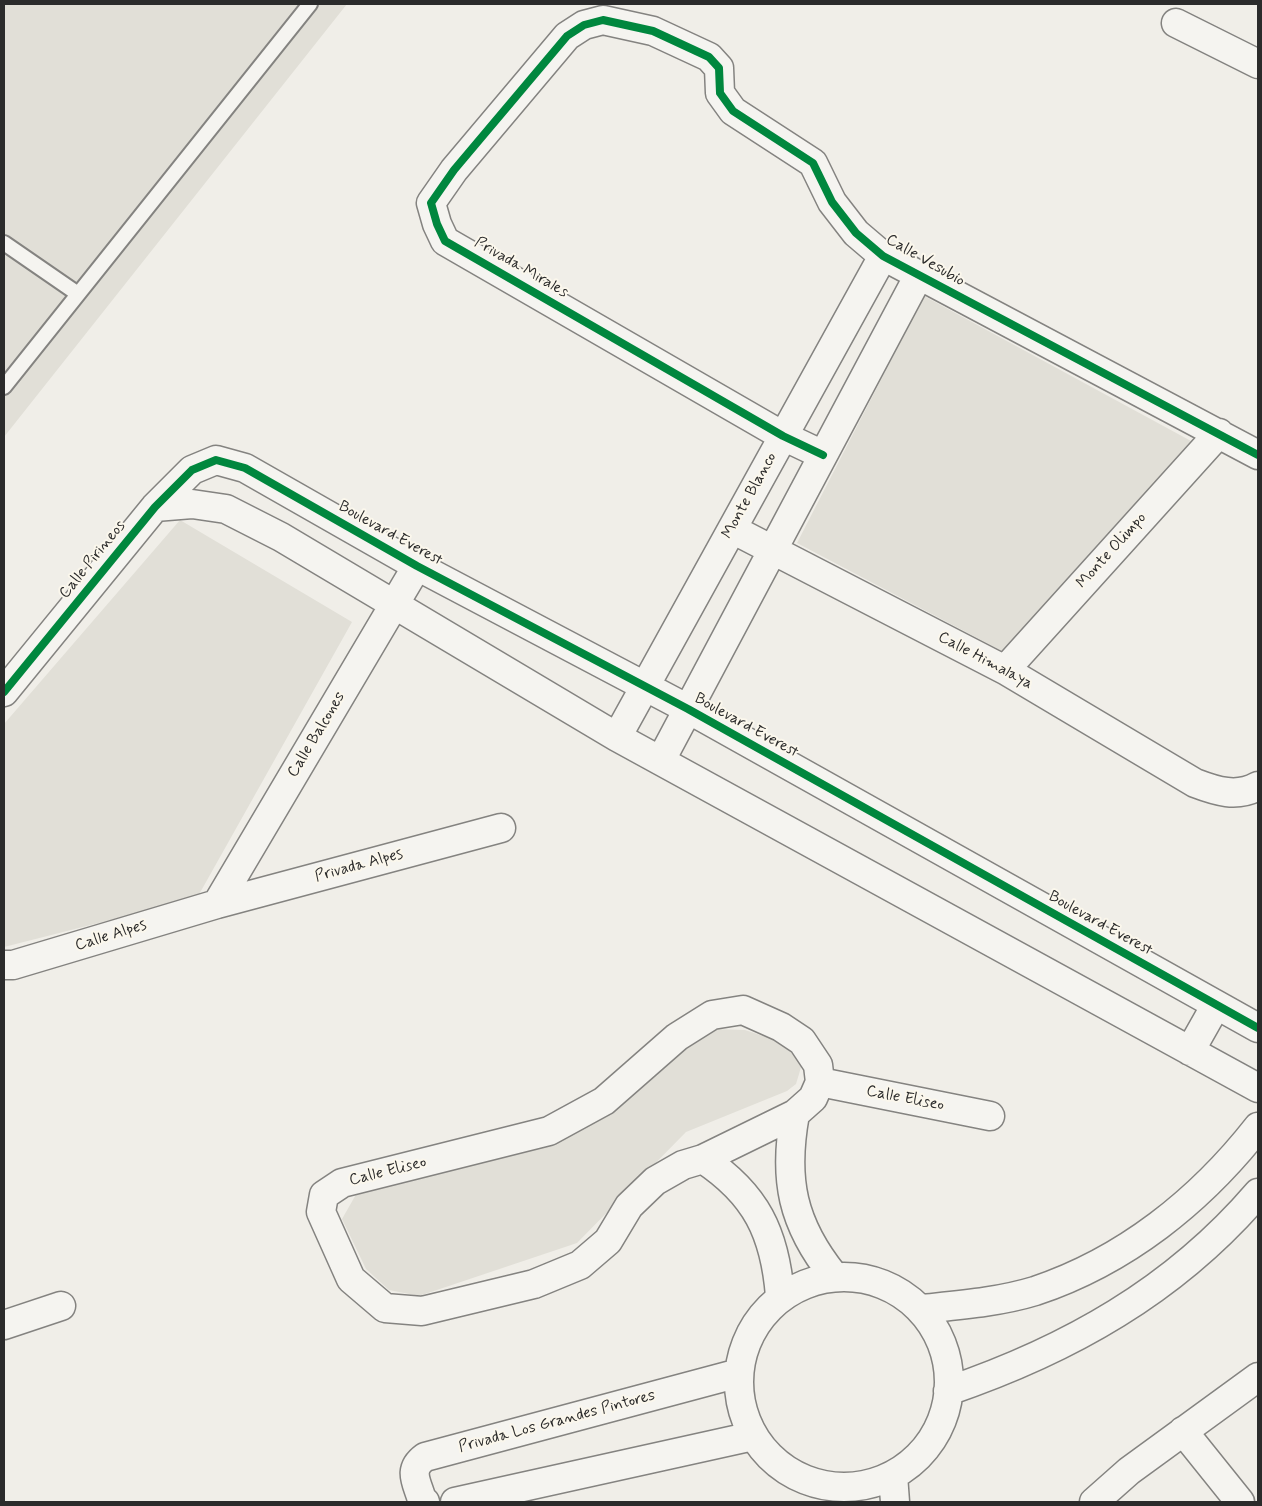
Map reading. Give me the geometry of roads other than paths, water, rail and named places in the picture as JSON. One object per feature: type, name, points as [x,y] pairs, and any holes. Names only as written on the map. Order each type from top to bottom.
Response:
[{"type":"street","name":"Calle Vesubio","points":[[584,26],[603,20],[653,31],[710,57],[719,68],[720,93],[733,110],[813,163],[832,202],[856,233],[883,256],[1258,455]]},
{"type":"street","points":[[1176,23],[1258,64]]},
{"type":"street","name":"Privada Mirales","points":[[584,26],[566,36],[454,170],[431,203],[437,224],[445,241],[784,436],[823,455]]},
{"type":"street","name":"Monte Blanco","points":[[617,737],[883,256]]},
{"type":"street","points":[[661,760],[918,275]]},
{"type":"street","name":"Monte Olimpo","points":[[1005,670],[1219,433]]},
{"type":"street","name":"Calle Pirineos","points":[[4,692],[155,507],[192,470],[216,460]]},
{"type":"street","name":"Boulevard Everest","points":[[216,460],[245,468],[417,566],[688,709],[1258,1028]]},
{"type":"street","points":[[155,507],[192,504],[226,509],[281,537],[617,737],[1258,1088]]},
{"type":"street","name":"Calle Himalaya","points":[[732,529],[1005,670],[1194,783],[1219,792],[1247,790]]},
{"type":"street","name":"Calle Balcones","points":[[217,904],[417,566]]},
{"type":"street","name":"Privada Alpes","points":[[217,904],[501,828]]},
{"type":"street","name":"Calle Alpes","points":[[4,965],[13,965],[217,904]]},
{"type":"street","points":[[1190,1051],[1216,1005]]},
{"type":"street","name":"Calle Eliseo","points":[[743,1010],[781,1027],[802,1041],[818,1065],[820,1082],[814,1098],[795,1114],[702,1159],[683,1165],[655,1181],[629,1206],[608,1241],[580,1265],[534,1284],[422,1311],[385,1308],[351,1279],[320,1212],[324,1195],[342,1183],[550,1131],[604,1101],[677,1037],[712,1015],[743,1010]]},
{"type":"street","name":"Calle Eliseo","points":[[820,1082],[990,1116]]},
{"type":"street","points":[[795,1114],[790,1143],[789,1173],[793,1201],[802,1229],[834,1276]]},
{"type":"street","points":[[922,1309],[980,1303],[1033,1291],[1084,1272],[1132,1246],[1176,1213],[1216,1176],[1258,1127]]},
{"type":"street","points":[[702,1159],[725,1174],[738,1186],[760,1216],[774,1250],[780,1296]]},
{"type":"street","points":[[948,1391],[1060,1347],[1112,1317],[1162,1283],[1208,1244],[1258,1193]]},
{"type":"street","points":[[834,1276],[859,1277],[882,1284],[904,1295],[922,1309],[944,1350],[948,1371],[948,1391],[943,1416],[933,1437],[918,1456],[893,1475],[856,1495],[796,1477],[771,1459],[752,1436],[744,1416],[739,1395],[739,1373],[746,1344],[761,1317],[780,1296],[810,1282],[834,1276]]},
{"type":"street","points":[[4,1325],[61,1306]]},
{"type":"street","name":"Privada Los Grandes Pintores","points":[[425,1502],[422,1500],[414,1471],[416,1463],[425,1457],[739,1373]]},
{"type":"street","points":[[1094,1502],[1129,1471],[1258,1377]]},
{"type":"street","points":[[1184,1431],[1240,1502]]},
{"type":"street","points":[[455,1502],[752,1436]]},
{"type":"street","points":[[893,1475],[895,1502]]},
{"type":"lane","points":[[4,387],[310,4]]},
{"type":"lane","points":[[4,243],[78,294]]}]
